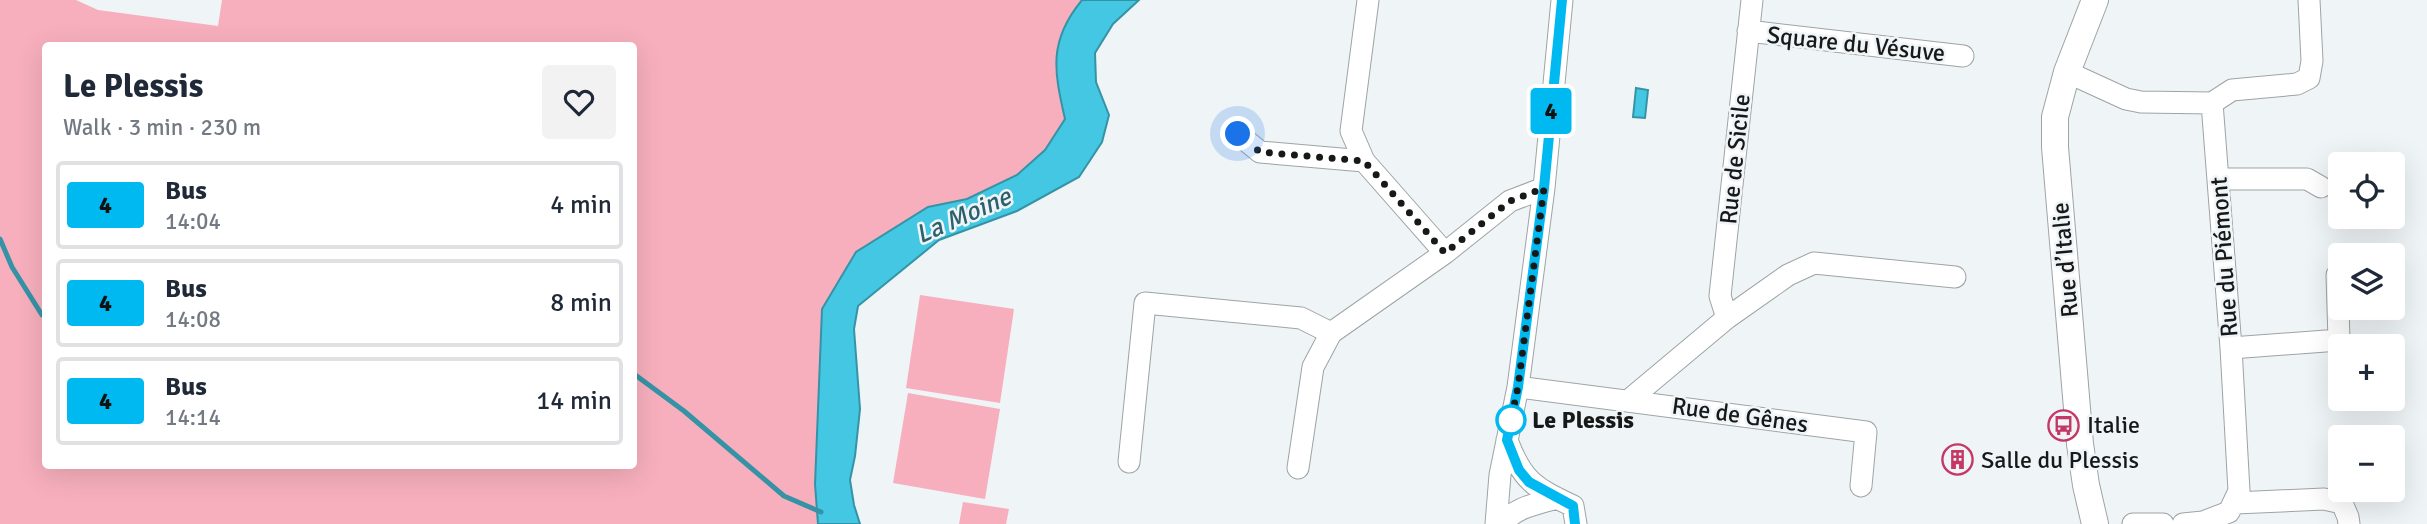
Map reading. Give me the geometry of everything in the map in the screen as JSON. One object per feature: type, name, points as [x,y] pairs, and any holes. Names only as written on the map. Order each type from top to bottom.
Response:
[{"type":"street","points":[[1368,0],[1351,131],[1364,161],[1445,253]]},
{"type":"street","points":[[1498,524],[1500,475],[1518,387],[1544,188],[1562,0]]},
{"type":"street","name":"Rue de Sicile","points":[[1727,318],[1720,296],[1752,0]]},
{"type":"street","name":"Rue d’Italie","points":[[2095,0],[2067,72],[2055,117],[2055,147],[2080,444],[2095,524]]},
{"type":"street","points":[[2067,72],[2126,99],[2141,102],[2212,103],[2232,90],[2297,85],[2309,78],[2312,61],[2309,0]]},
{"type":"street","name":"Square du Vésuve","points":[[1748,32],[1963,56]]},
{"type":"street","name":"Rue du Piémont","points":[[2212,103],[2231,348],[2239,491],[2235,503]]},
{"type":"street","points":[[1238,134],[1260,152],[1364,161]]},
{"type":"street","points":[[2219,179],[2307,179],[2321,187]]},
{"type":"street","points":[[1298,468],[1313,367],[1331,333],[1445,253],[1510,201],[1544,188]]},
{"type":"street","points":[[1629,400],[1727,318],[1788,275],[1814,263],[1955,277]]},
{"type":"street","points":[[1129,461],[1145,303],[1301,318],[1331,333]]},
{"type":"street","points":[[2231,348],[2328,349]]},
{"type":"street","name":"Rue de Gênes","points":[[1518,387],[1866,432],[1861,486]]},
{"type":"street","points":[[1507,440],[1519,470],[1529,482],[1573,506],[1576,524]]},
{"type":"street","points":[[1498,524],[1511,513],[1526,506],[1557,498]]},
{"type":"street","points":[[2183,524],[2203,522],[2229,512],[2235,503],[2324,499],[2342,503],[2349,524]]},
{"type":"street","points":[[2133,524],[2163,524]]},
{"type":"shaded area","points":[[0,0],[76,0],[98,10],[218,26],[222,0],[1082,0],[1071,15],[1059,43],[1058,86],[1065,119],[1045,150],[1017,175],[967,199],[928,207],[856,252],[822,309],[815,484],[818,524],[0,524]]},
{"type":"shaded area","points":[[920,295],[1014,309],[1000,403],[906,388]]},
{"type":"shaded area","points":[[908,393],[1000,409],[985,499],[893,483]]},
{"type":"shaded area","points":[[963,502],[1009,509],[1006,524],[959,524]]},
{"type":"water","name":"La Moine","points":[[1082,0],[1139,0],[1113,24],[1095,53],[1096,82],[1109,115],[1102,142],[1079,177],[1017,211],[939,240],[858,306],[854,329],[860,409],[850,480],[860,524],[818,524],[815,484],[822,309],[856,252],[928,207],[967,199],[1017,175],[1045,150],[1065,119],[1058,86],[1059,43],[1063,29]]},
{"type":"water","points":[[1636,88],[1648,90],[1645,118],[1633,117]]},
{"type":"waterway","points":[[0,239],[12,267],[42,315]]},
{"type":"waterway","points":[[637,376],[684,411],[784,496],[821,512]]},
{"type":"bus line","name":"4","points":[[1562,0],[1544,188],[1518,387],[1507,440],[1519,470],[1529,482],[1573,506],[1575,524]]},
{"type":"place","name":"Le Plessis","points":[[1511,420]]},
{"type":"place","name":"Italie","points":[[2064,425]]},
{"type":"place","name":"Salle du Plessis","points":[[1958,460]]},
{"type":"route","points":[[1238,134],[1260,152],[1364,161],[1445,253],[1510,201],[1544,188],[1518,387],[1511,420]]}]
